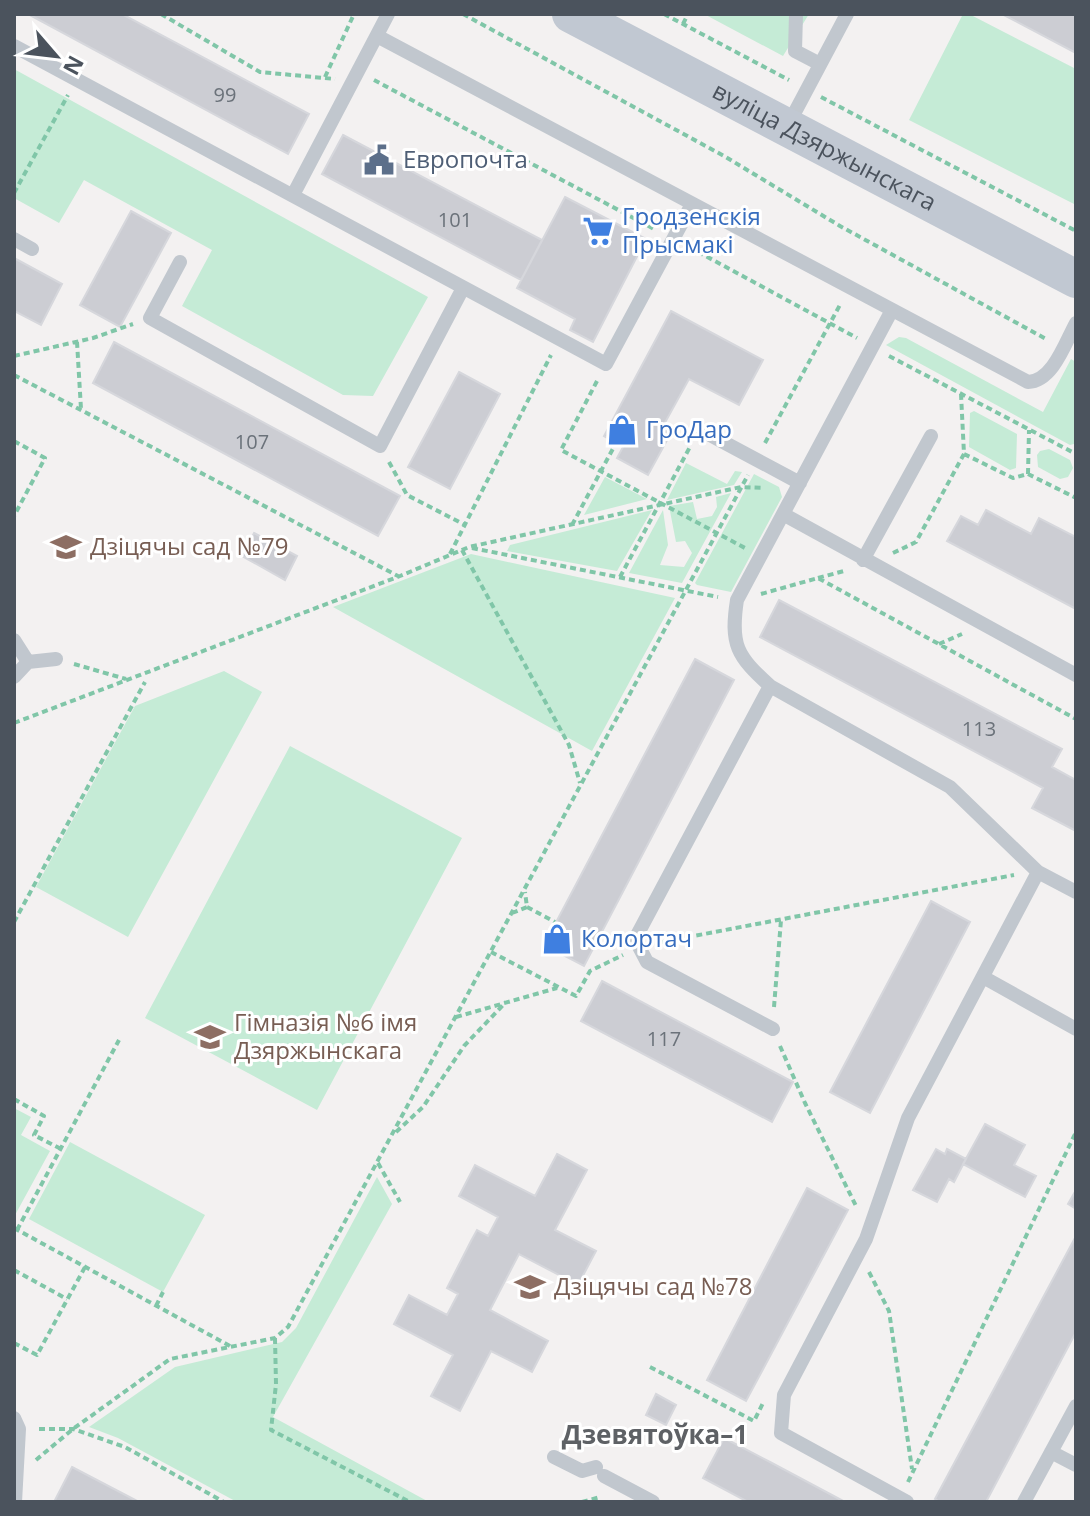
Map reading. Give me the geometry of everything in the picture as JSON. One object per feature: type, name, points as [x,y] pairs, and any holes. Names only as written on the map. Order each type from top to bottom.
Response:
[{"type":"main road","name":"вуліца Дзяржынскага","points":[[571,14],[1076,279]]},
{"type":"lane","points":[[293,195],[388,14]]},
{"type":"lane","points":[[796,14],[795,51],[820,64]]},
{"type":"lane","points":[[787,127],[847,14]]},
{"type":"lane","points":[[377,36],[1028,382],[1038,381],[1048,372],[1076,323]]},
{"type":"lane","points":[[14,46],[606,364],[692,204]]},
{"type":"lane","points":[[14,239],[32,249]]},
{"type":"lane","points":[[180,262],[150,318],[380,446],[463,288]]},
{"type":"lane","points":[[892,310],[737,600],[734,622],[736,645],[745,663],[770,686],[950,787],[1038,872],[1076,892]]},
{"type":"lane","points":[[699,429],[800,483]]},
{"type":"lane","points":[[868,562],[931,436]]},
{"type":"lane","points":[[783,514],[1076,675]]},
{"type":"lane","points":[[14,640],[28,662]]},
{"type":"lane","points":[[14,677],[28,662],[56,659]]},
{"type":"lane","points":[[770,686],[635,939],[647,962],[773,1029]]},
{"type":"lane","points":[[904,1500],[781,1433],[784,1395],[869,1231],[908,1118],[1038,872]]},
{"type":"lane","points":[[983,977],[1076,1029]]},
{"type":"lane","points":[[1024,1502],[1076,1406]]},
{"type":"lane","points":[[14,1418],[19,1429],[15,1502]]},
{"type":"lane","points":[[1051,1452],[1076,1465]]},
{"type":"lane","points":[[554,1457],[582,1471],[600,1472],[653,1502]]},
{"type":"path","points":[[161,14],[260,72],[325,78],[356,76],[673,239],[1076,454]]},
{"type":"path","points":[[325,78],[354,14]]},
{"type":"path","points":[[463,14],[724,156],[840,226],[1062,348]]},
{"type":"path","points":[[664,14],[1076,231]]},
{"type":"path","points":[[683,24],[688,14]]},
{"type":"path","points":[[14,193],[77,79]]},
{"type":"path","points":[[14,356],[77,342],[150,318]]},
{"type":"path","points":[[449,556],[559,339]]},
{"type":"path","points":[[77,342],[81,409]]},
{"type":"path","points":[[606,364],[561,450],[761,556]]},
{"type":"path","points":[[14,375],[400,576]]},
{"type":"path","points":[[868,562],[916,542],[964,454],[961,394]]},
{"type":"path","points":[[620,577],[699,429]]},
{"type":"path","points":[[1028,474],[1029,430]]},
{"type":"path","points":[[14,441],[45,458],[14,516]]},
{"type":"path","points":[[572,525],[616,443]]},
{"type":"path","points":[[380,446],[407,495],[465,525]]},
{"type":"path","points":[[964,454],[1013,478],[1028,474],[1075,497]]},
{"type":"path","points":[[14,723],[469,547],[741,487]]},
{"type":"path","points":[[469,547],[749,604],[754,597],[818,578],[1076,719]]},
{"type":"path","points":[[462,550],[569,745],[581,784]]},
{"type":"path","points":[[32,1464],[73,1429],[170,1359],[275,1338],[288,1327],[685,590]]},
{"type":"path","points":[[56,659],[128,680]]},
{"type":"path","points":[[14,922],[145,682]]},
{"type":"path","points":[[491,952],[576,996],[590,971],[639,947],[1017,875]]},
{"type":"path","points":[[524,890],[527,907]]},
{"type":"path","points":[[511,913],[527,907],[555,922]]},
{"type":"path","points":[[781,920],[773,1029],[805,1103],[869,1231]]},
{"type":"path","points":[[456,1017],[560,987]]},
{"type":"path","points":[[391,1136],[423,1107],[464,1046],[506,1002]]},
{"type":"path","points":[[119,1040],[16,1229],[232,1347]]},
{"type":"path","points":[[14,1099],[44,1116],[34,1135],[61,1149]]},
{"type":"path","points":[[904,1500],[913,1471],[1076,1132]]},
{"type":"path","points":[[377,1161],[400,1202]]},
{"type":"path","points":[[859,1253],[889,1311],[913,1471]]},
{"type":"path","points":[[14,1343],[37,1355],[85,1267]]},
{"type":"path","points":[[14,1270],[67,1299]]},
{"type":"path","points":[[156,1306],[163,1292]]},
{"type":"path","points":[[275,1338],[276,1384],[271,1430],[410,1502]]},
{"type":"path","points":[[650,1367],[754,1421],[768,1393]]},
{"type":"path","points":[[35,1429],[73,1429],[125,1447],[224,1502]]},
{"type":"green space","points":[[704,14],[809,14],[783,56]]},
{"type":"green space","points":[[963,14],[969,14],[1076,69],[1076,205],[909,120]]},
{"type":"green space","points":[[14,69],[428,297],[373,396],[343,395],[182,306],[212,250],[84,180],[59,223],[14,198]]},
{"type":"green space","points":[[899,337],[1043,412],[1071,359],[1076,362],[1074,444],[1070,445],[886,345]]},
{"type":"green space","points":[[974,411],[1017,434],[1016,468],[1010,470],[969,447],[970,413]]},
{"type":"green space","points":[[1049,449],[1070,460],[1073,468],[1068,477],[1060,479],[1038,467],[1037,455]]},
{"type":"green space","points":[[686,463],[727,484],[735,471],[742,472],[734,485],[667,500]]},
{"type":"green space","points":[[754,474],[779,487],[782,497],[731,592],[697,585],[695,583]]},
{"type":"green space","points":[[605,477],[647,499],[584,515]]},
{"type":"green space","points":[[731,493],[682,583],[629,573],[663,510],[668,545],[660,565],[684,567],[692,553],[685,541],[676,542],[669,506],[693,502],[697,519],[712,516],[717,507],[716,497]]},
{"type":"green space","points":[[652,510],[617,571],[507,551],[510,545]]},
{"type":"green space","points":[[471,554],[675,598],[592,751],[333,607]]},
{"type":"green space","points":[[224,671],[262,692],[128,937],[36,887],[135,706]]},
{"type":"green space","points":[[290,746],[462,838],[317,1110],[145,1018]]},
{"type":"green space","points":[[14,1108],[31,1117],[21,1135],[50,1151],[14,1217]]},
{"type":"green space","points":[[70,1142],[205,1215],[163,1292],[29,1219]]},
{"type":"green space","points":[[377,1177],[392,1204],[273,1417],[429,1502],[237,1502],[118,1438],[89,1427],[175,1367],[282,1342],[296,1328]]},
{"type":"building","points":[[28,14],[122,14],[309,114],[288,154]]},
{"type":"building","points":[[1002,14],[1076,14],[1076,53]]},
{"type":"building","points":[[343,135],[542,240],[521,280],[322,174]]},
{"type":"building","points":[[565,197],[646,239],[593,342],[570,330],[575,319],[517,288]]},
{"type":"building","points":[[131,211],[171,233],[120,327],[80,305]]},
{"type":"building","points":[[14,258],[62,284],[41,325],[14,311]]},
{"type":"building","points":[[671,311],[763,360],[739,405],[689,379],[662,428],[671,433],[648,475],[617,458],[623,447],[604,436]]},
{"type":"building","points":[[114,342],[400,496],[378,536],[93,383]]},
{"type":"building","points":[[459,372],[500,394],[450,489],[408,467]]},
{"type":"building","points":[[986,510],[1031,534],[1039,518],[1076,537],[1076,609],[947,541],[961,516],[978,525]]},
{"type":"building","points":[[254,533],[297,556],[285,580],[242,556]]},
{"type":"building","points":[[779,600],[1062,749],[1052,767],[1076,780],[1076,831],[1032,808],[1043,788],[760,637]]},
{"type":"building","points":[[695,659],[734,680],[584,966],[544,945]]},
{"type":"building","points":[[931,901],[970,922],[870,1113],[830,1092]]},
{"type":"building","points":[[602,981],[793,1082],[772,1122],[581,1021]]},
{"type":"building","points":[[985,1124],[1025,1145],[1014,1165],[1036,1176],[1025,1197],[963,1164]]},
{"type":"building","points":[[936,1149],[945,1154],[947,1149],[966,1159],[954,1182],[949,1179],[937,1202],[913,1190]]},
{"type":"building","points":[[557,1154],[587,1170],[555,1230],[596,1251],[578,1285],[519,1254],[490,1310],[548,1341],[532,1372],[491,1351],[460,1411],[431,1396],[453,1355],[394,1324],[409,1295],[447,1315],[458,1294],[447,1288],[471,1241],[477,1230],[488,1236],[498,1217],[459,1196],[475,1165],[535,1196]]},
{"type":"building","points":[[807,1188],[848,1210],[746,1401],[707,1380]]},
{"type":"building","points":[[1076,1190],[1076,1209],[1068,1204]]},
{"type":"building","points":[[1076,1236],[1076,1332],[986,1502],[940,1502],[935,1499]]},
{"type":"building","points":[[656,1394],[676,1405],[666,1425],[646,1415]]},
{"type":"building","points":[[724,1438],[845,1502],[748,1502],[703,1478]]},
{"type":"building","points":[[72,1467],[139,1502],[54,1502]]},
{"type":"place","name":"Европочта","points":[[379,160]]},
{"type":"place","name":"Гродзенскія Прысмакі","points":[[598,231]]},
{"type":"place","name":"ГроДар","points":[[622,430]]},
{"type":"place","name":"Дзіцячы сад №79","points":[[66,547]]},
{"type":"place","name":"Колортач","points":[[557,939]]},
{"type":"place","name":"Гімназія №6 імя Дзяржынскага","points":[[210,1037]]},
{"type":"place","name":"Дзіцячы сад №78","points":[[530,1287]]},
{"type":"district","name":"Дзевятоўка–1","points":[[655,1435]]}]
